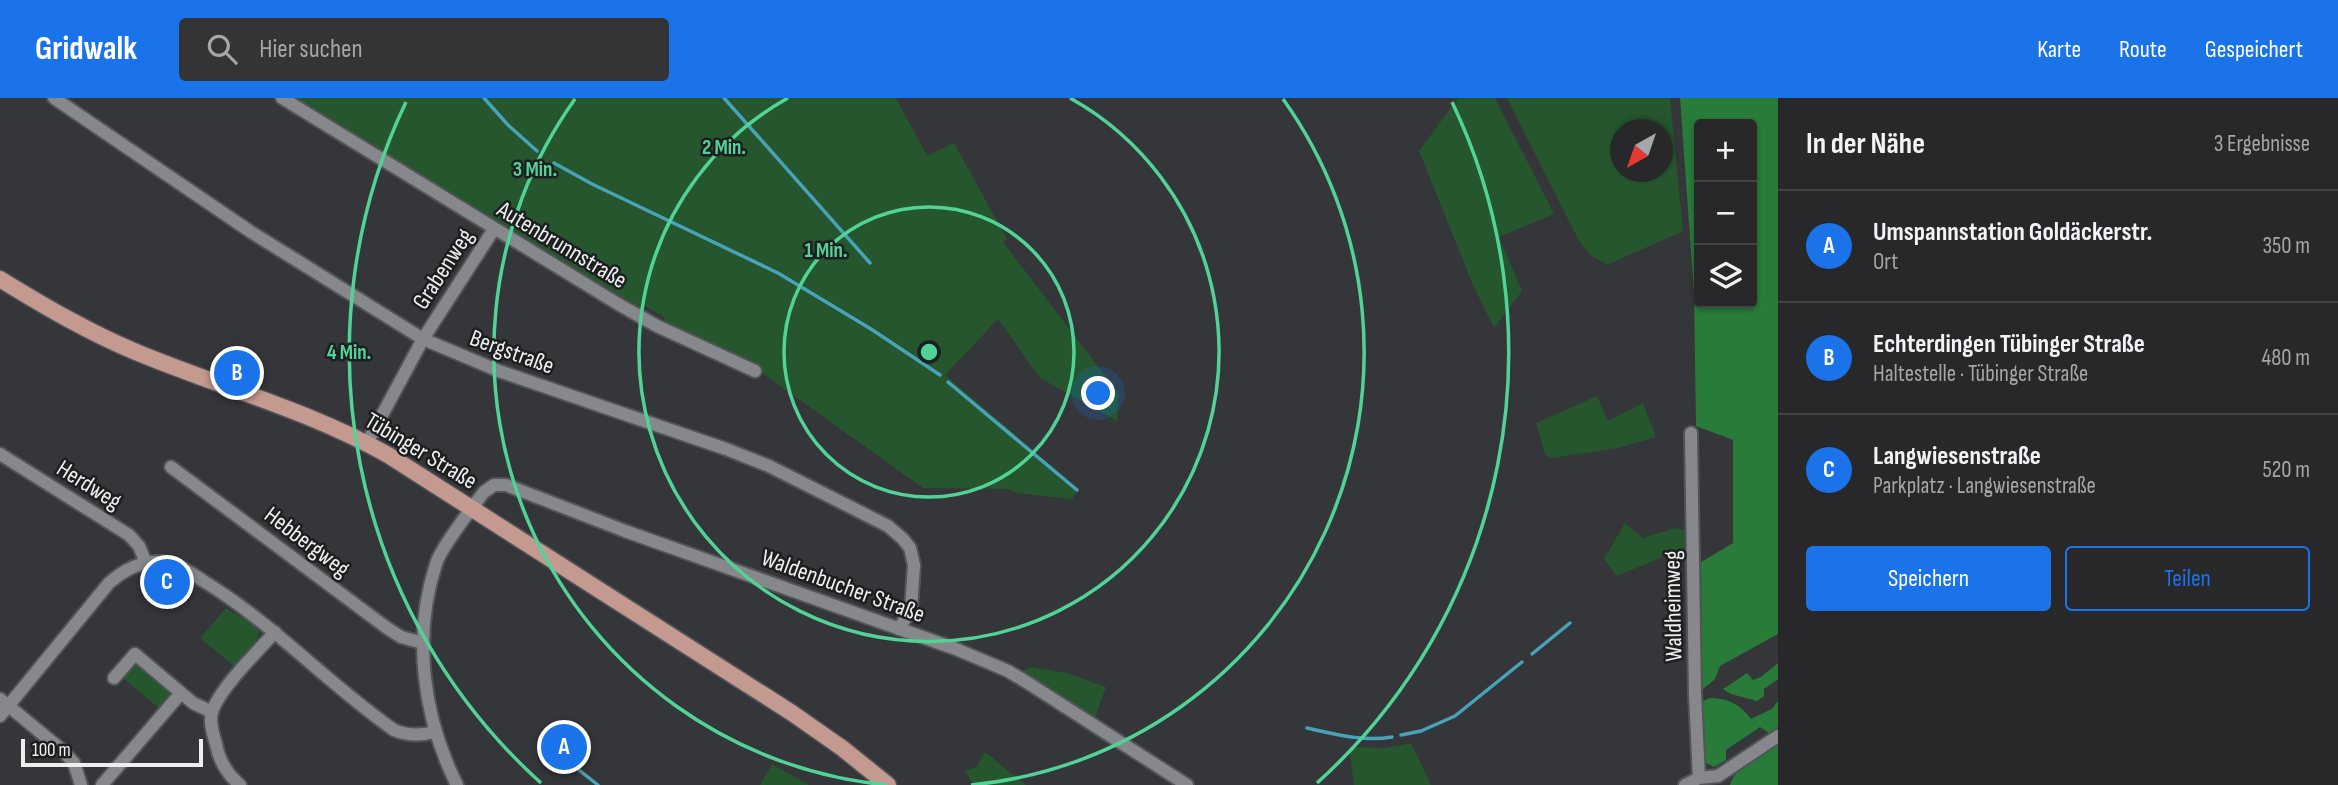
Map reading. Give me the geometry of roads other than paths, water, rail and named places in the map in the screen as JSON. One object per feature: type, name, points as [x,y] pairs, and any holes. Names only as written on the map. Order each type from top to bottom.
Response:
[{"type":"main road","name":"Tübinger Straße","points":[[0,279],[105,338],[319,421],[367,443],[792,713],[888,785]]},
{"type":"street","name":"Bergstraße","points":[[54,98],[251,232],[423,339],[499,371],[726,449],[792,477],[888,526],[903,538],[910,548],[914,565],[911,609],[898,629]]},
{"type":"street","name":"Autenbrunnstraße","points":[[282,98],[657,326],[755,371]]},
{"type":"street","name":"Grabenweg","points":[[367,443],[423,339],[494,229]]},
{"type":"street","name":"Waldheimweg","points":[[1691,433],[1699,778]]},
{"type":"street","name":"Herdweg","points":[[0,454],[129,535],[139,546],[146,563]]},
{"type":"street","name":"Hebbergweg","points":[[171,467],[387,628],[401,637],[423,643]]},
{"type":"street","name":"Waldenbucher Straße","points":[[457,785],[434,732],[429,706],[423,643],[428,602],[436,563],[472,509],[488,488],[506,485],[1007,671],[1187,785]]},
{"type":"street","points":[[78,783],[74,763],[64,751],[3,707],[109,583],[127,569],[146,563],[163,562],[181,567],[236,601],[394,730],[416,735],[434,732]]},
{"type":"street","points":[[240,785],[221,762],[211,720],[212,712],[223,694],[275,632]]},
{"type":"street","points":[[114,678],[135,654],[194,704],[212,712]]},
{"type":"street","points":[[102,785],[181,693]]},
{"type":"street","points":[[1685,785],[1699,778],[1718,776],[1778,736]]},
{"type":"waterway","points":[[484,98],[508,125],[537,151]]},
{"type":"waterway","points":[[724,98],[870,263]]},
{"type":"waterway","points":[[554,163],[778,273],[871,329],[940,375]]},
{"type":"waterway","points":[[948,382],[1077,490]]},
{"type":"waterway","points":[[1532,654],[1570,623]]},
{"type":"waterway","points":[[1401,735],[1421,731],[1455,716],[1522,662]]},
{"type":"waterway","points":[[1307,728],[1360,738],[1392,737]]},
{"type":"waterway","points":[[579,770],[598,785]]},
{"type":"place","name":"Echterdingen Tübinger Straße","points":[[237,373]]},
{"type":"place","name":"Langwiesenstraße","points":[[167,582]]},
{"type":"place","name":"Umspannstation Goldäckerstr.","points":[[564,747]]}]
